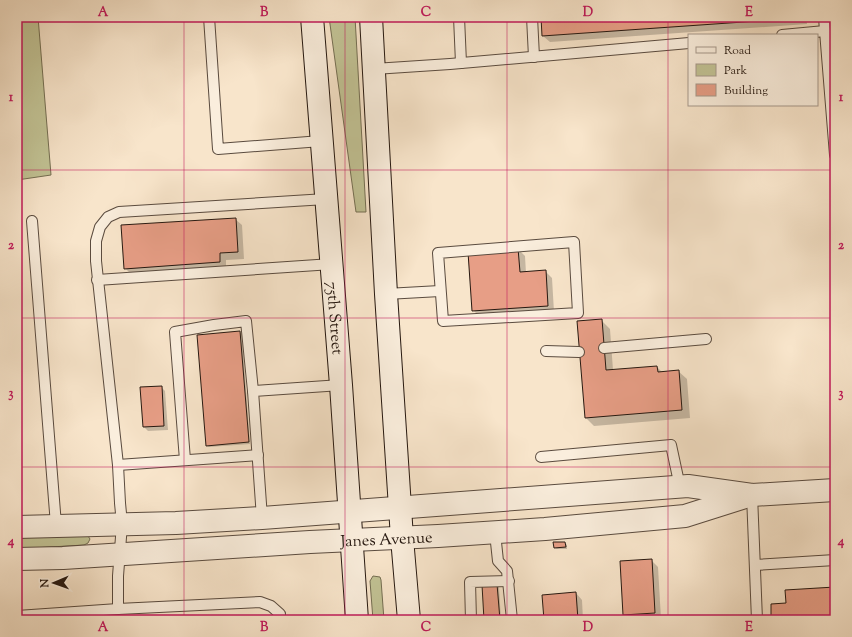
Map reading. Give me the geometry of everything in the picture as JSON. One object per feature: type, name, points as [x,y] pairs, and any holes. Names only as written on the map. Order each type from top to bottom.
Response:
[{"type":"street","name":"75th Street","points":[[312,17],[342,385],[357,620]]},
{"type":"street","points":[[371,17],[386,294],[402,538],[409,620]]},
{"type":"street","name":"Janes Avenue","points":[[17,526],[176,523],[262,518],[688,486],[752,495],[835,490]]},
{"type":"street","name":"Janes Avenue","points":[[17,559],[495,533],[685,516],[752,495]]},
{"type":"lane","points":[[209,17],[218,150],[321,141]]},
{"type":"lane","points":[[459,17],[462,63]]},
{"type":"lane","points":[[532,17],[534,56]]},
{"type":"lane","points":[[824,17],[835,155]]},
{"type":"lane","points":[[793,34],[825,31]]},
{"type":"lane","points":[[374,69],[462,63],[688,43]]},
{"type":"lane","points":[[118,609],[119,554],[122,524],[118,465],[97,280],[96,242],[100,227],[108,217],[119,212],[326,199]]},
{"type":"lane","points":[[32,221],[56,525]]},
{"type":"lane","points":[[574,242],[578,313],[443,321],[440,291],[438,253],[574,242]]},
{"type":"lane","points":[[97,280],[332,264]]},
{"type":"lane","points":[[386,294],[440,291]]},
{"type":"lane","points":[[185,460],[175,332],[246,321],[253,391],[262,518]]},
{"type":"lane","points":[[604,348],[706,339]]},
{"type":"lane","points":[[546,351],[579,352]]},
{"type":"lane","points":[[253,391],[342,385]]},
{"type":"lane","points":[[541,457],[671,445],[680,487]]},
{"type":"lane","points":[[118,465],[258,455]]},
{"type":"lane","points":[[752,495],[757,620]]},
{"type":"lane","points":[[495,533],[498,561],[507,571],[512,620]]},
{"type":"lane","points":[[755,565],[835,560]]},
{"type":"lane","points":[[471,620],[470,582],[508,581]]},
{"type":"lane","points":[[17,616],[44,617],[118,609],[260,602],[272,606],[280,614],[280,620]]},
{"type":"green space","points":[[17,17],[38,17],[51,175],[17,180]]},
{"type":"green space","points":[[329,17],[355,17],[366,212],[356,212]]},
{"type":"green space","points":[[88,536],[90,539],[88,543],[84,545],[17,549],[17,537]]},
{"type":"green space","points":[[373,576],[380,577],[381,580],[384,620],[373,620],[370,581]]},
{"type":"building","points":[[541,17],[801,17],[801,18],[542,36]]},
{"type":"building","points":[[236,218],[238,252],[220,253],[220,262],[124,269],[121,225]]},
{"type":"building","points":[[518,248],[520,272],[546,270],[548,306],[472,311],[468,252]]},
{"type":"building","points":[[602,319],[606,370],[657,366],[658,372],[679,370],[682,410],[585,418],[577,321]]},
{"type":"building","points":[[240,331],[249,442],[206,446],[197,335]]},
{"type":"building","points":[[162,386],[164,426],[143,427],[140,387]]},
{"type":"building","points":[[553,542],[565,542],[566,547],[554,548]]},
{"type":"building","points":[[652,559],[655,613],[623,615],[620,561]]},
{"type":"building","points":[[497,584],[500,620],[484,620],[482,585]]},
{"type":"building","points":[[835,587],[835,620],[771,620],[771,604],[786,603],[785,590]]},
{"type":"building","points":[[576,592],[578,620],[544,620],[542,595]]}]
